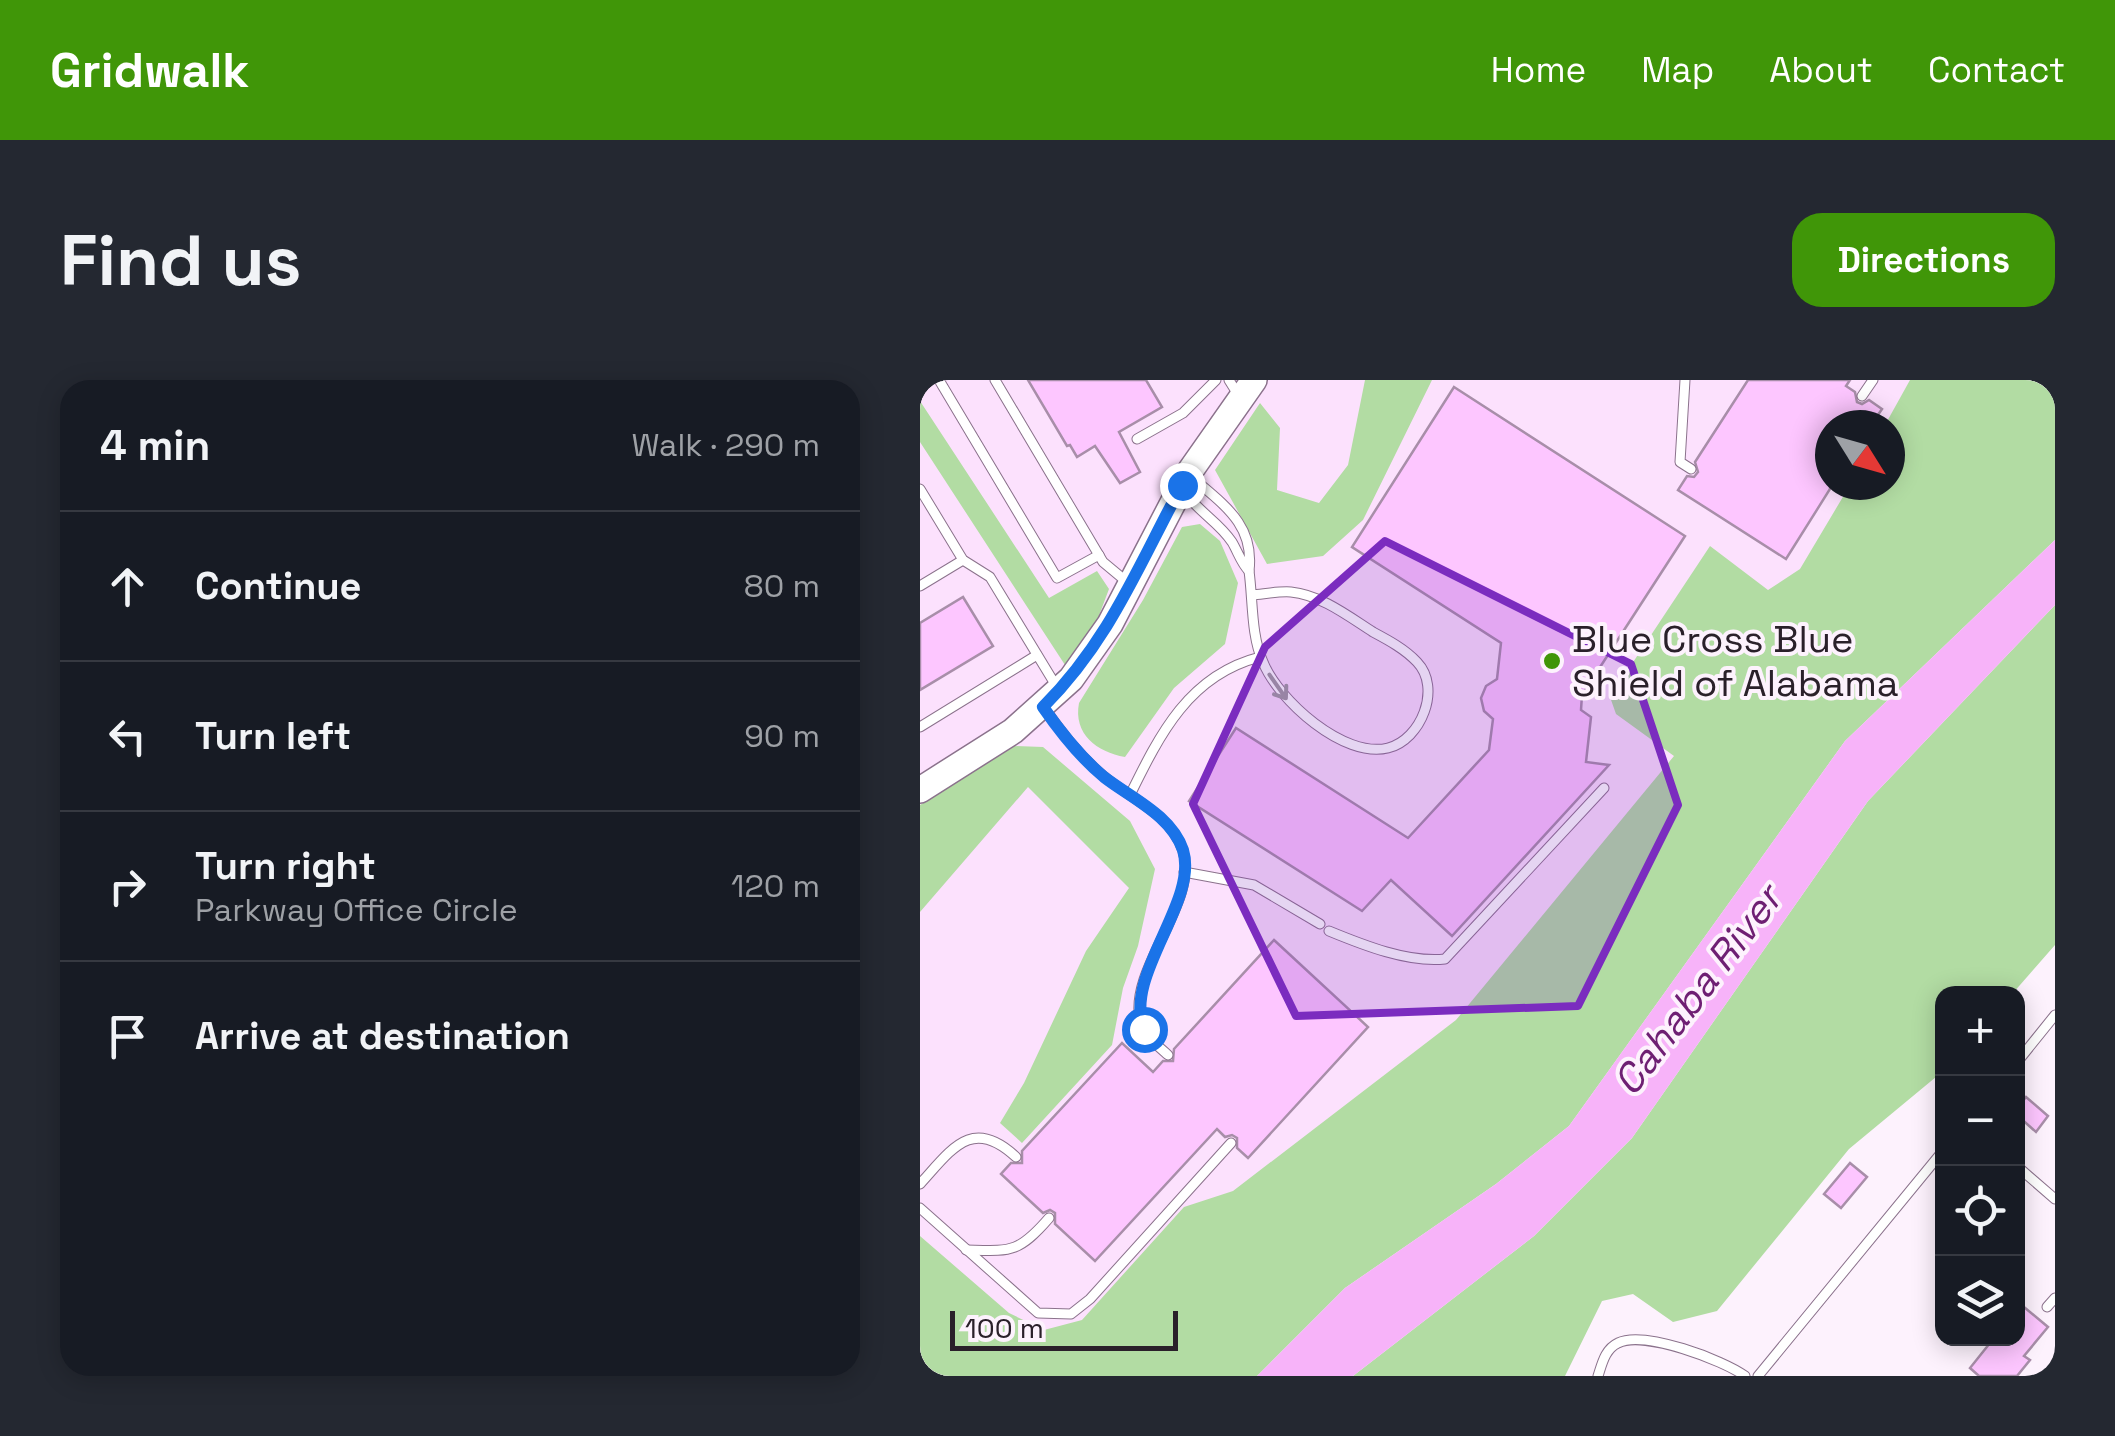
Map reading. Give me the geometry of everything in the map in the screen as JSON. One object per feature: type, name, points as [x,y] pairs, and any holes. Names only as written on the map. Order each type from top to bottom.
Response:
[{"type":"street","points":[[920,790],[1013,731],[1051,699],[1090,655],[1241,386]]},
{"type":"lane","points":[[939,380],[1057,578],[1099,555]]},
{"type":"lane","points":[[995,380],[1103,562],[1130,584]]},
{"type":"lane","points":[[1137,439],[1182,413],[1216,380]]},
{"type":"lane","points":[[1685,380],[1680,462],[1691,469]]},
{"type":"lane","points":[[1862,396],[1873,380]]},
{"type":"lane","points":[[1249,571],[1213,520],[1189,502],[1182,485],[1201,485],[1247,532],[1249,571],[1252,595],[1260,657],[1272,681],[1295,710],[1348,744],[1385,750],[1407,740],[1422,720],[1429,686],[1420,664],[1323,601],[1291,592],[1252,595]]},
{"type":"lane","points":[[920,489],[962,560],[990,577],[1037,655],[1068,742],[1104,776],[1167,824],[1182,850],[1181,887],[1140,1002],[1144,1029],[1168,1056]]},
{"type":"lane","points":[[920,586],[962,560]]},
{"type":"lane","points":[[920,726],[1037,655]]},
{"type":"lane","points":[[1130,795],[1167,727],[1193,694],[1210,678],[1237,663],[1260,657]]},
{"type":"lane","points":[[1329,931],[1392,952],[1431,961],[1445,959],[1604,788]]},
{"type":"lane","points":[[1184,872],[1254,885],[1320,924]]},
{"type":"lane","points":[[2025,1052],[2055,1015]]},
{"type":"lane","points":[[920,1184],[961,1141],[975,1137],[1001,1143],[1016,1158]]},
{"type":"lane","points":[[920,1208],[1038,1313],[1070,1314],[1090,1299],[1232,1143]]},
{"type":"lane","points":[[1758,1376],[1935,1161]]},
{"type":"lane","points":[[2025,1174],[2055,1198]]},
{"type":"lane","points":[[966,1250],[1011,1251],[1032,1238],[1048,1218]]},
{"type":"lane","points":[[2047,1307],[2055,1298]]},
{"type":"lane","points":[[1598,1376],[1612,1347],[1620,1341],[1640,1340],[1716,1358],[1745,1376]]},
{"type":"highlighted area","points":[[1385,541],[1631,664],[1678,805],[1578,1006],[1296,1016],[1193,804],[1265,647]]},
{"type":"shaded area","points":[[920,380],[2055,380],[1145,1376],[920,1376]]},
{"type":"green space","points":[[1365,380],[1432,380],[1363,520],[1323,556],[1267,564],[1215,470],[1260,403],[1280,428],[1277,490],[1319,503],[1348,465]]},
{"type":"green space","points":[[1910,380],[2055,380],[2055,540],[1845,741],[1569,1126],[1496,1184],[1345,1288],[1257,1376],[920,1376],[920,1236],[1009,1313],[1044,1330],[1082,1320],[1184,1207],[1233,1191],[1456,1020],[1674,756],[1616,714],[1610,697],[1710,546],[1768,590],[1800,569],[1841,500],[1905,500],[1905,410],[1893,410]]},
{"type":"green space","points":[[920,401],[1049,598],[1097,571],[1109,589],[1089,642],[1065,665],[920,442]]},
{"type":"green space","points":[[1200,524],[1220,541],[1238,583],[1225,644],[1174,688],[1125,757],[1105,751],[1084,732],[1079,703],[1143,600],[1182,527]]},
{"type":"green space","points":[[2055,605],[2055,945],[2019,986],[1935,986],[1935,1078],[1849,1149],[1717,1311],[1673,1322],[1633,1294],[1602,1301],[1565,1376],[1353,1376],[1534,1236],[1632,1138],[1868,801]]},
{"type":"green space","points":[[1013,746],[1043,747],[1130,821],[1155,869],[1112,1045],[1022,1143],[1000,1123],[1024,1083],[1086,951],[1129,888],[1028,787],[920,912],[920,805]]},
{"type":"water","name":"Cahaba River","points":[[2055,540],[2055,605],[1868,801],[1632,1138],[1534,1236],[1353,1376],[1257,1376],[1345,1288],[1496,1184],[1569,1126],[1845,741]]},
{"type":"building","points":[[1028,380],[1146,380],[1162,407],[1119,432],[1140,472],[1120,483],[1095,446],[1077,457]]},
{"type":"building","points":[[1748,380],[1850,380],[1846,386],[1855,392],[1857,402],[1869,400],[1882,409],[1815,410],[1815,500],[1823,500],[1786,559],[1678,490],[1687,476],[1694,477],[1698,472],[1695,462]]},
{"type":"building","name":"Blue Cross Blue Shield of Alabama","points":[[1454,387],[1685,536],[1582,695],[1581,710],[1591,717],[1586,762],[1609,765],[1452,936],[1391,880],[1362,911],[1189,801],[1236,728],[1408,838],[1489,750],[1493,719],[1484,711],[1481,698],[1486,686],[1497,679],[1501,643],[1352,547]]},
{"type":"building","points":[[963,597],[993,646],[920,690],[920,623]]},
{"type":"building","points":[[1274,940],[1368,1027],[1248,1158],[1237,1148],[1237,1138],[1225,1137],[1217,1129],[1095,1261],[1055,1224],[1055,1213],[1043,1213],[1001,1174],[1011,1163],[1022,1163],[1022,1151],[1122,1043],[1153,1072],[1163,1061],[1173,1061],[1174,1049]]},
{"type":"building","points":[[2025,1098],[2048,1116],[2036,1132],[2025,1122]]},
{"type":"building","points":[[1850,1163],[1867,1177],[1841,1208],[1824,1194]]},
{"type":"building","points":[[2025,1308],[2048,1327],[2024,1356],[2030,1360],[2017,1376],[1979,1376],[1970,1368],[1988,1346],[2025,1346]]},
{"type":"place","name":"Blue Cross Blue Shield of Alabama","points":[[1552,661]]},
{"type":"route","points":[[1144,1029],[1140,1002],[1181,887],[1182,850],[1167,824],[1104,776],[1068,742],[1043,707],[1071,679],[1110,624],[1182,485]]}]
